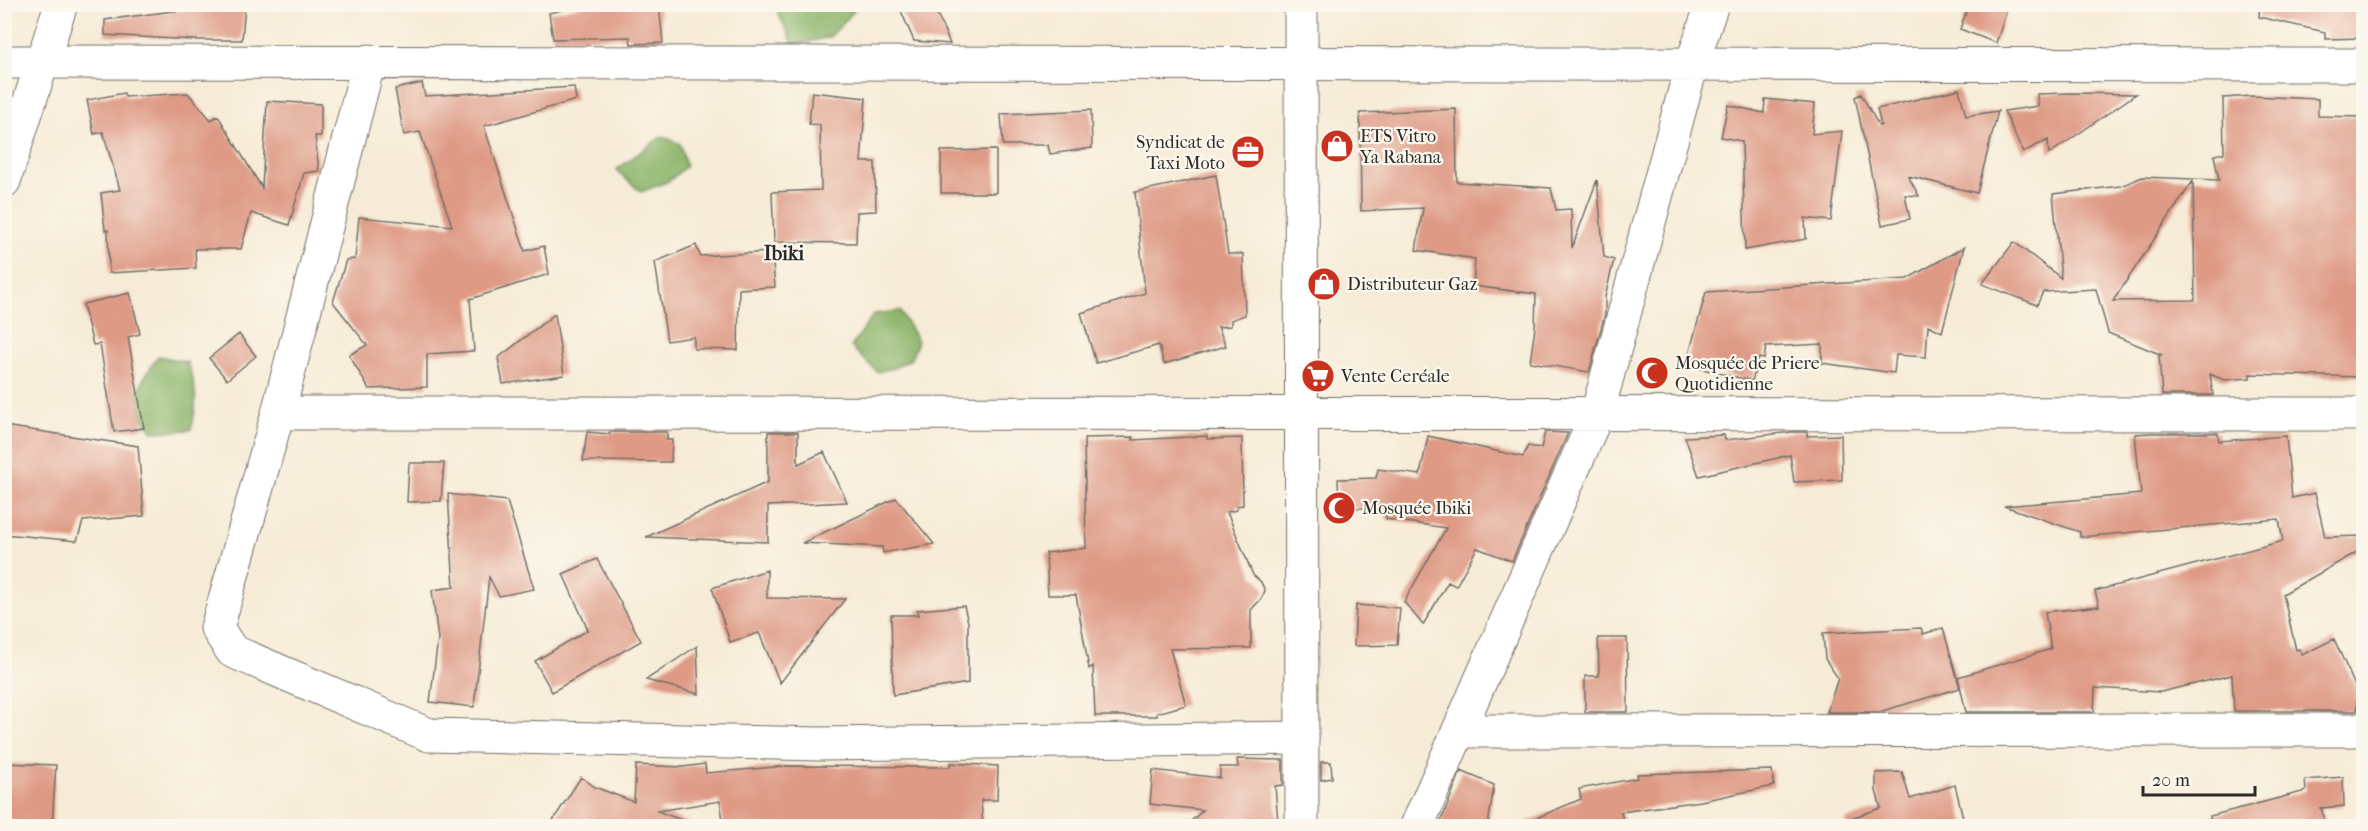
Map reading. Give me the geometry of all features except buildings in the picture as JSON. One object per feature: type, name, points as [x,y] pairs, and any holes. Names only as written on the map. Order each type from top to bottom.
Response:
[{"type":"street","points":[[4,181],[61,4]]},
{"type":"street","points":[[1301,4],[1302,826]]},
{"type":"street","points":[[1417,826],[1597,414],[1692,64],[1712,4]]},
{"type":"street","points":[[4,62],[2364,65]]},
{"type":"street","points":[[369,62],[278,413],[217,628],[232,651],[429,735],[819,744],[1302,738]]},
{"type":"street","points":[[278,413],[2364,414]]},
{"type":"street","points":[[1459,731],[2364,730]]},
{"type":"green space","points":[[781,4],[837,5],[855,10],[830,37],[794,45],[778,13]]},
{"type":"green space","points":[[662,136],[680,144],[686,166],[669,181],[641,192],[616,170]]},
{"type":"green space","points":[[900,311],[918,341],[911,359],[894,368],[877,372],[851,347],[874,314]]},
{"type":"green space","points":[[158,356],[187,362],[195,396],[195,412],[191,430],[153,432],[133,404],[144,378]]},
{"type":"place","name":"ETS Vitro Ya Rabana","points":[[1337,146]]},
{"type":"place","name":"Syndicat de Taxi Moto","points":[[1248,152]]},
{"type":"place","name":"Distributeur Gaz","points":[[1324,284]]},
{"type":"place","name":"Mosquée de Priere Quotidienne","points":[[1652,373]]},
{"type":"place","name":"Vente Ceréale","points":[[1318,376]]},
{"type":"place","name":"Mosquée Ibiki","points":[[1339,508]]},
{"type":"district","name":"Ibiki","points":[[784,253]]}]
